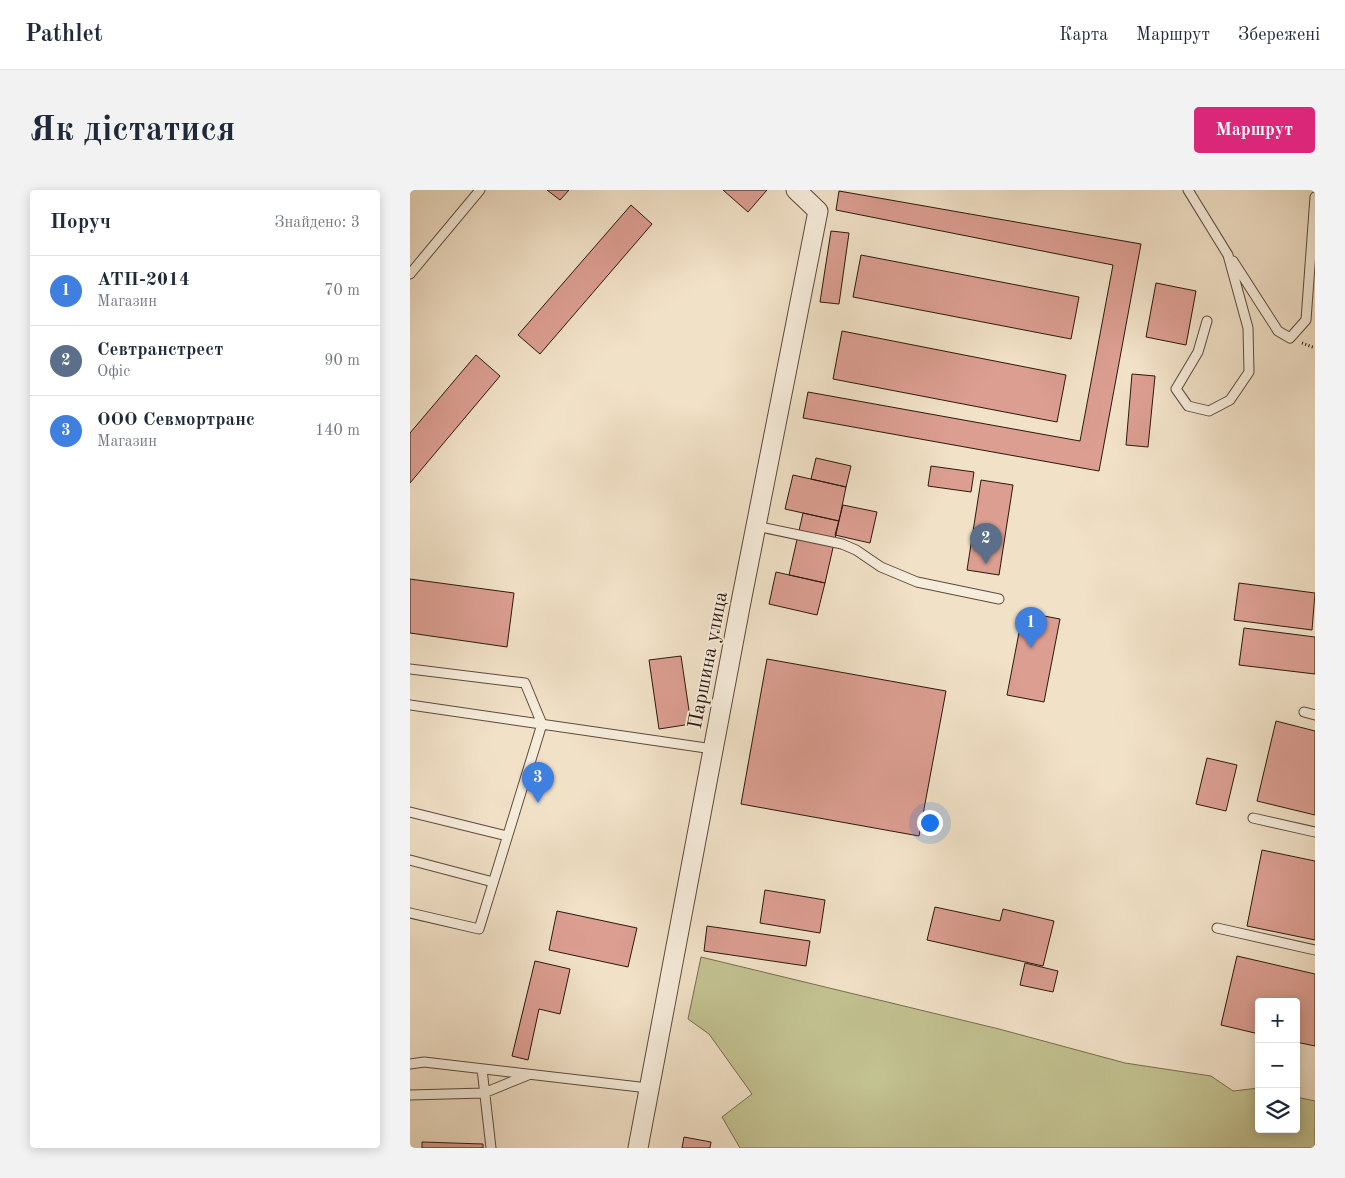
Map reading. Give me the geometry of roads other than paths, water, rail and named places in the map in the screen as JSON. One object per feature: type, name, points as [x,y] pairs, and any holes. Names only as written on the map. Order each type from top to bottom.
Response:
[{"type":"street","name":"Паршина улица","points":[[638,1148],[756,526],[818,212],[796,190]]},
{"type":"lane","points":[[410,274],[480,190]]},
{"type":"lane","points":[[1188,190],[1228,255],[1255,292],[1278,331],[1290,338],[1306,320],[1315,197]]},
{"type":"lane","points":[[1207,321],[1198,352],[1176,388],[1188,406],[1209,411],[1230,400],[1249,372],[1248,328],[1228,255]]},
{"type":"lane","points":[[756,526],[842,544],[856,550],[881,567],[916,582],[999,599]]},
{"type":"lane","points":[[410,669],[525,683],[542,724],[479,929],[410,913]]},
{"type":"lane","points":[[410,705],[713,750]]},
{"type":"lane","points":[[1304,712],[1315,715]]},
{"type":"lane","points":[[410,812],[507,836]]},
{"type":"lane","points":[[1253,818],[1315,832]]},
{"type":"lane","points":[[410,860],[493,882]]},
{"type":"lane","points":[[1217,928],[1315,950]]},
{"type":"lane","points":[[410,1064],[424,1062],[648,1088]]},
{"type":"lane","points":[[482,1069],[491,1148]]},
{"type":"lane","points":[[410,1095],[484,1094],[529,1075]]},
{"type":"place","name":"Севтранстрест","points":[[986,564]]},
{"type":"place","name":"АТП-2014","points":[[1031,648]]},
{"type":"place","name":"ООО Севмортранс","points":[[538,803]]}]
